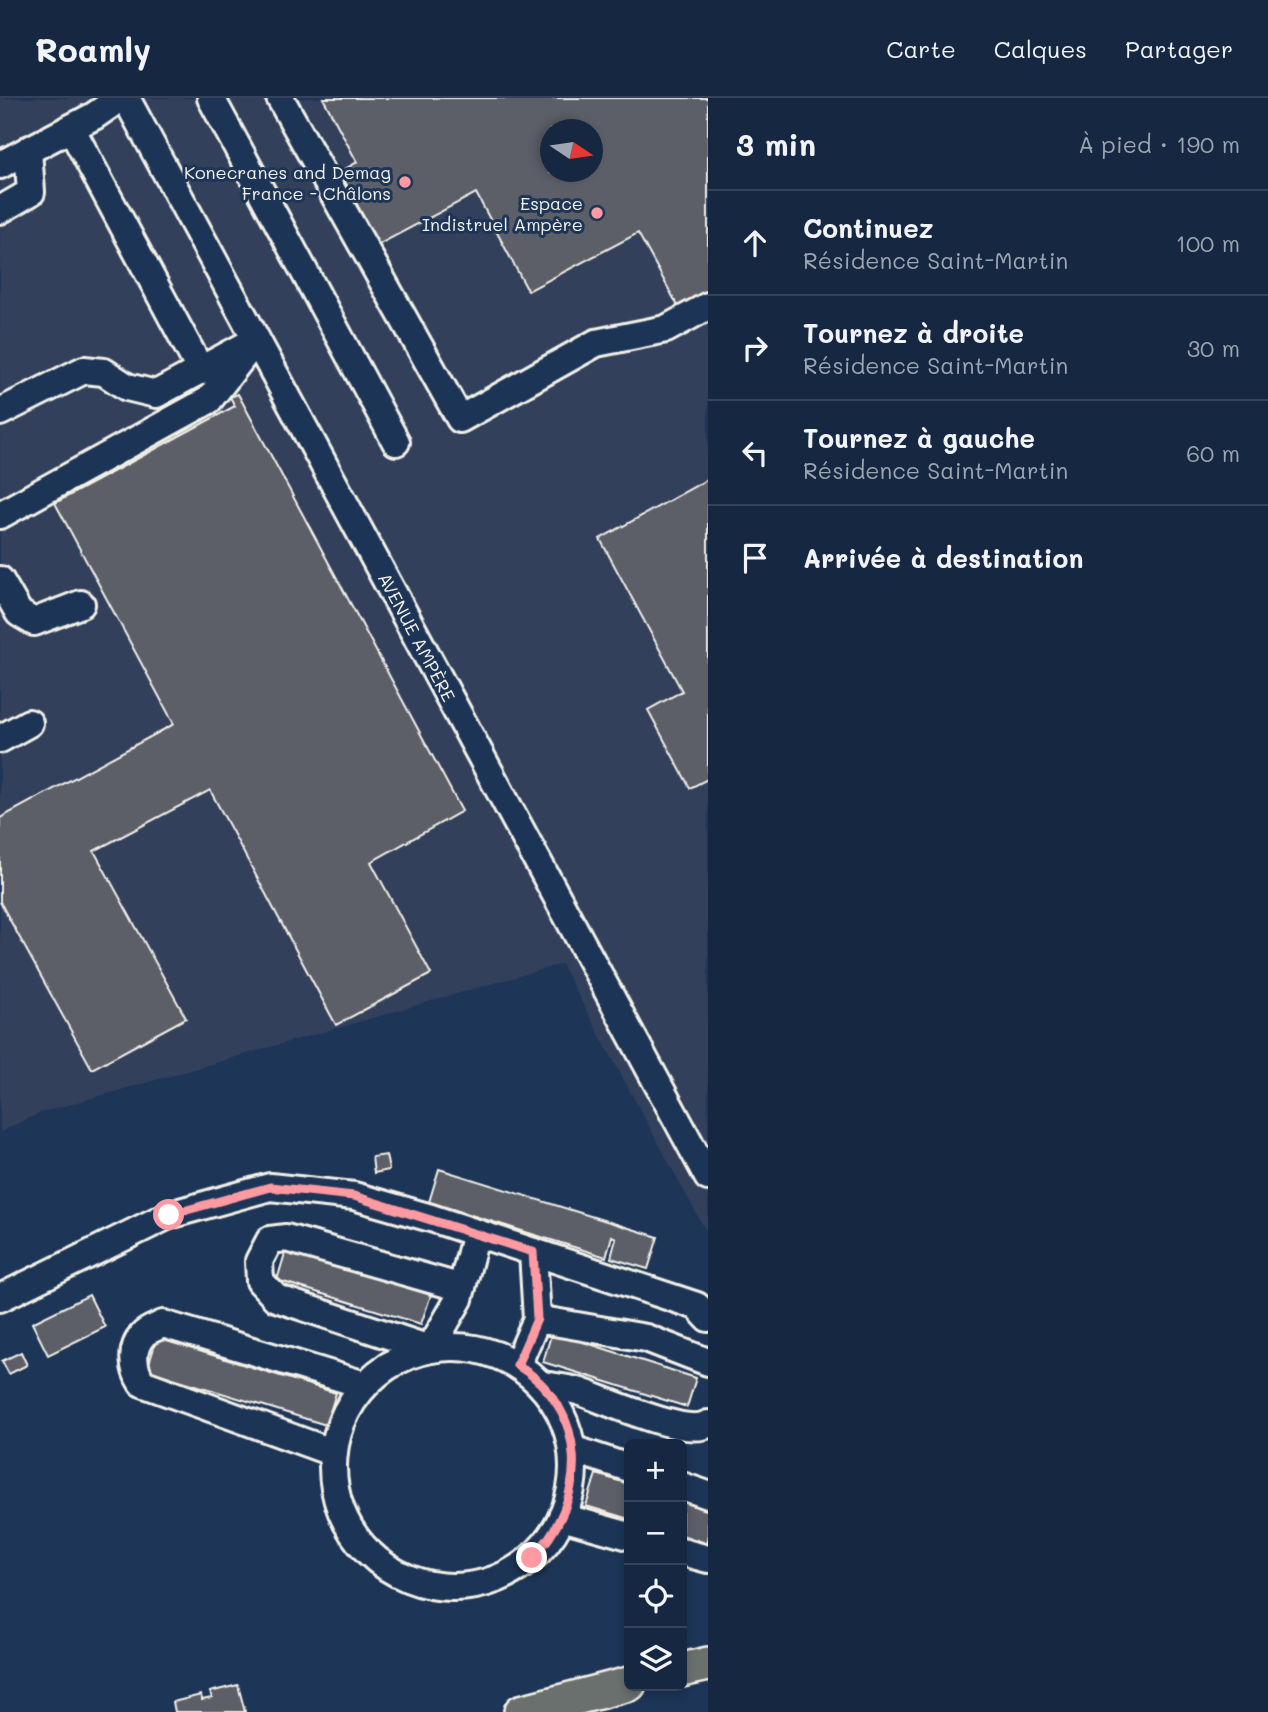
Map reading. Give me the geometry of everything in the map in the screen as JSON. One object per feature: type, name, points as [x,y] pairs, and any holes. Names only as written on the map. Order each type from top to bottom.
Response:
[{"type":"main road","points":[[687,1669],[708,1664]]},
{"type":"main road","points":[[521,1712],[624,1685]]},
{"type":"street","points":[[0,165],[94,116],[120,98]]},
{"type":"street","name":"AVENUE AMPÈRE","points":[[126,98],[708,1177]]},
{"type":"street","points":[[211,98],[396,442]]},
{"type":"street","points":[[280,98],[460,419],[596,343],[666,330],[708,306]]},
{"type":"street","points":[[71,128],[201,371]]},
{"type":"street","points":[[0,210],[31,192],[29,150]]},
{"type":"street","points":[[0,412],[84,370],[104,372],[127,387],[156,394],[256,340]]},
{"type":"street","points":[[0,515],[209,400],[256,340]]},
{"type":"street","points":[[0,580],[19,613],[34,622],[81,604]]},
{"type":"street","points":[[0,739],[29,723]]},
{"type":"street","points":[[0,1298],[169,1215],[270,1187],[354,1196],[697,1306],[708,1318]]},
{"type":"street","points":[[430,1349],[459,1299],[476,1233]]},
{"type":"street","points":[[430,1349],[276,1298],[260,1281],[259,1261],[270,1240],[286,1238],[462,1287]]},
{"type":"street","points":[[517,1365],[537,1319],[533,1252]]},
{"type":"street","points":[[537,1319],[646,1338],[708,1362]]},
{"type":"street","points":[[334,1453],[142,1383],[135,1371],[134,1354],[138,1344],[143,1335],[163,1324],[365,1385]]},
{"type":"street","points":[[444,1347],[477,1349],[508,1359],[517,1365],[542,1385],[565,1422],[572,1449],[572,1486],[562,1517],[547,1543],[516,1570],[497,1580],[457,1588],[416,1582],[380,1563],[352,1532],[336,1494],[334,1453],[338,1433],[346,1414],[365,1385],[394,1362],[430,1349],[444,1347]]},
{"type":"street","points":[[542,1385],[577,1391],[664,1422],[701,1428],[708,1424]]},
{"type":"street","points":[[572,1449],[624,1466]]},
{"type":"street","points":[[687,1488],[708,1495]]},
{"type":"street","points":[[562,1517],[624,1535]]},
{"type":"street","points":[[687,1553],[708,1559]]},
{"type":"shaded area","points":[[0,98],[708,98],[708,1235],[561,964],[40,1113],[0,1132]]},
{"type":"building","name":"Espace Indistruel Ampère","points":[[323,98],[708,98],[708,292],[679,308],[638,233],[528,291],[476,193],[378,245],[340,172],[357,162]]},
{"type":"building","points":[[238,394],[462,811],[371,862],[431,974],[336,1025],[210,790],[94,851],[186,1018],[92,1069],[0,902],[0,818],[174,724],[55,503],[235,406],[230,397]]},
{"type":"building","points":[[708,479],[708,779],[690,788],[648,710],[682,691],[600,539]]},
{"type":"building","points":[[386,1155],[389,1170],[374,1173],[372,1157]]},
{"type":"building","points":[[439,1169],[658,1237],[648,1269],[611,1258],[616,1238],[612,1236],[606,1257],[429,1202]]},
{"type":"building","points":[[286,1250],[431,1295],[421,1324],[277,1280]]},
{"type":"building","points":[[89,1295],[105,1327],[48,1355],[32,1323]]},
{"type":"building","points":[[552,1332],[696,1378],[687,1407],[543,1362]]},
{"type":"building","points":[[157,1338],[336,1393],[326,1425],[147,1370]]},
{"type":"building","points":[[21,1352],[27,1365],[9,1374],[2,1361]]},
{"type":"building","points":[[596,1474],[624,1482],[624,1517],[586,1506]]},
{"type":"building","points":[[687,1502],[708,1508],[708,1544],[687,1537]]},
{"type":"building","points":[[238,1685],[245,1712],[175,1712],[173,1702],[201,1695],[202,1700],[212,1698],[210,1692]]},
{"type":"place","name":"Konecranes and Demag France - Châlons","points":[[405,182]]},
{"type":"place","name":"Espace Indistruel Ampère","points":[[597,213]]},
{"type":"route","points":[[169,1215],[270,1187],[354,1196],[533,1252],[537,1319],[517,1365],[542,1385],[555,1402],[565,1422],[574,1464],[567,1507],[559,1526],[532,1558]]}]
